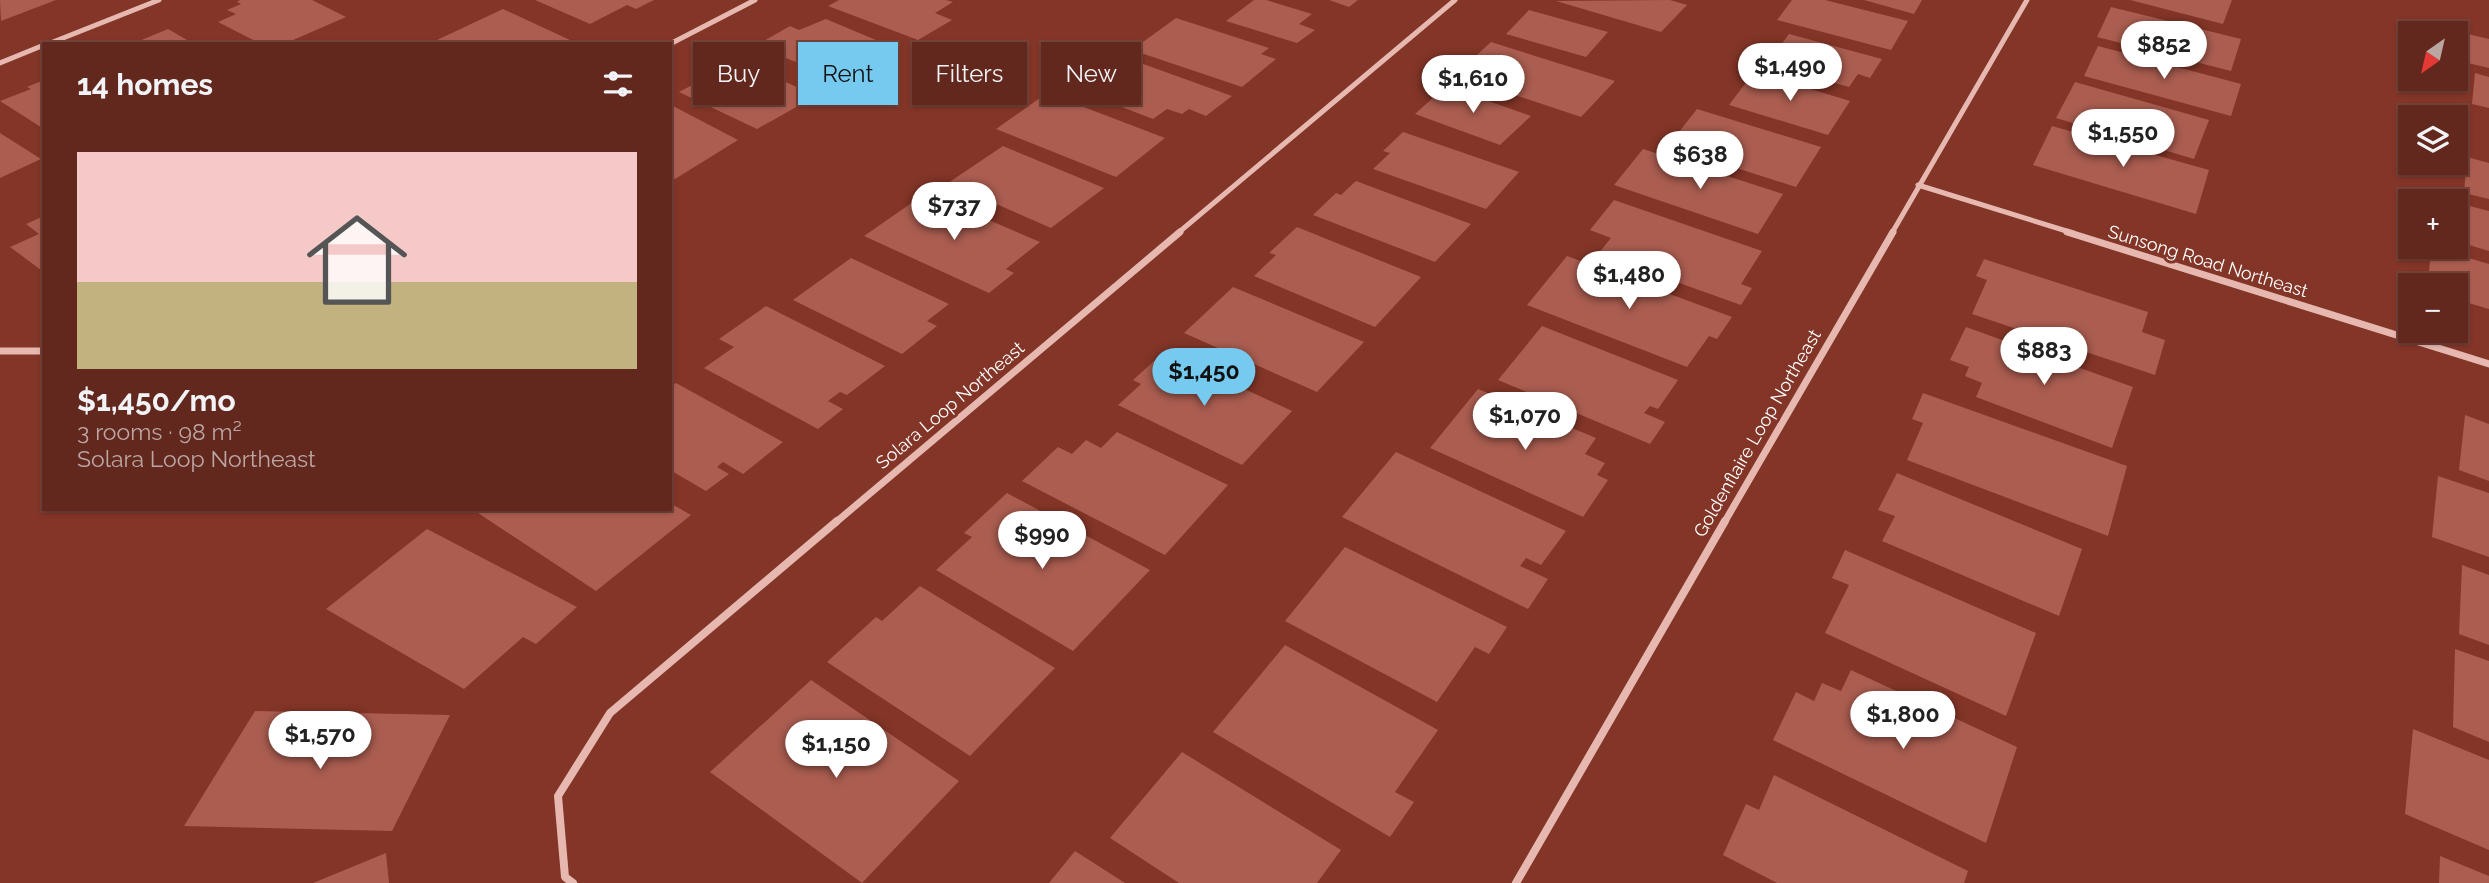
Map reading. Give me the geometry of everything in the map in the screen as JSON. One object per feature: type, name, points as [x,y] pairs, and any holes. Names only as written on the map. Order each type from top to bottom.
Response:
[{"type":"street","points":[[54,42],[159,0]]},
{"type":"street","points":[[672,43],[755,0]]},
{"type":"street","name":"Solara Loop Northeast","points":[[573,883],[565,877],[558,796],[610,713],[1455,0]]},
{"type":"street","name":"Goldenflaire Loop Northeast","points":[[1516,883],[2027,0]]},
{"type":"street","points":[[0,63],[42,47]]},
{"type":"street","name":"Sunsong Road Northeast","points":[[1918,185],[2489,364]]},
{"type":"street","points":[[0,351],[42,351]]},
{"type":"building","points":[[0,0],[56,0],[1,21]]},
{"type":"building","points":[[312,0],[346,17],[289,42],[257,42],[218,22],[236,14],[227,10],[241,4],[237,2]]},
{"type":"building","points":[[535,0],[654,0],[636,9],[627,5],[590,24]]},
{"type":"building","points":[[839,0],[946,0],[953,2],[935,13],[952,20],[918,40],[828,6]]},
{"type":"building","points":[[1254,0],[1266,0],[1312,14],[1299,24],[1315,30],[1297,43],[1226,21]]},
{"type":"building","points":[[1329,0],[1358,0],[1349,7]]},
{"type":"building","points":[[1670,0],[1687,5],[1661,32],[1556,1]]},
{"type":"building","points":[[1792,0],[1825,0],[1908,21],[1891,50],[1777,20]]},
{"type":"building","points":[[1864,0],[1922,0],[1914,14]]},
{"type":"building","points":[[2130,0],[2232,0],[2223,24]]},
{"type":"building","points":[[2111,7],[2241,39],[2231,71],[2097,37]]},
{"type":"building","points":[[503,9],[570,40],[441,42],[437,40]]},
{"type":"building","points":[[1529,10],[1608,32],[1586,57],[1506,34]]},
{"type":"building","points":[[1176,18],[1269,48],[1261,54],[1276,59],[1242,87],[1141,53],[1141,43]]},
{"type":"building","points":[[826,19],[881,42],[798,42],[798,63],[784,57],[784,42],[762,42],[790,26],[799,30]]},
{"type":"building","points":[[168,29],[191,42],[137,42]]},
{"type":"building","points":[[1789,34],[1882,59],[1870,78],[1858,74],[1849,87],[1767,64]]},
{"type":"building","points":[[2468,34],[2489,39],[2489,68],[2468,63]]},
{"type":"building","points":[[1491,42],[1615,81],[1581,117],[1455,75]]},
{"type":"building","points":[[2098,46],[2241,84],[2231,116],[2084,76]]},
{"type":"building","points":[[1141,63],[1232,96],[1206,116],[1189,109],[1182,114],[1167,109],[1153,119],[1117,105],[1141,105]]},
{"type":"building","points":[[1754,72],[1850,101],[1828,135],[1729,105]]},
{"type":"building","points":[[2475,73],[2489,77],[2489,108],[2472,104]]},
{"type":"building","points":[[42,81],[42,128],[0,101],[31,89],[27,87]]},
{"type":"building","points":[[784,81],[798,88],[800,105],[757,129],[706,105],[784,105]]},
{"type":"building","points":[[2075,82],[2209,120],[2194,159],[2056,118]]},
{"type":"building","points":[[693,85],[693,99],[679,92]]},
{"type":"building","points":[[1446,86],[1531,116],[1500,145],[1415,114]]},
{"type":"building","points":[[1041,97],[1041,105],[1078,105],[1165,138],[1116,177],[996,129]]},
{"type":"building","points":[[672,106],[738,140],[675,179],[672,178]]},
{"type":"building","points":[[1697,109],[1821,147],[1796,187],[1668,146]]},
{"type":"building","points":[[2052,126],[2209,170],[2196,214],[2033,165]]},
{"type":"building","points":[[1403,132],[1519,172],[1486,209],[1373,169],[1390,153],[1383,151]]},
{"type":"building","points":[[0,133],[41,159],[0,178]]},
{"type":"building","points":[[1003,146],[1104,188],[1051,228],[948,183]]},
{"type":"building","points":[[1643,149],[1783,194],[1758,234],[1614,185]]},
{"type":"building","points":[[2468,157],[2489,163],[2489,199],[2468,194],[2468,189],[2464,189]]},
{"type":"building","points":[[1356,181],[1471,224],[1435,262],[1313,215],[1336,193],[1341,195]]},
{"type":"building","points":[[926,193],[1040,242],[1006,269],[1014,273],[989,293],[864,236]]},
{"type":"building","points":[[1614,200],[1762,251],[1741,284],[1752,288],[1741,305],[1598,254],[1611,238],[1590,230]]},
{"type":"building","points":[[2468,206],[2489,211],[2489,251],[2468,245]]},
{"type":"building","points":[[42,217],[42,270],[10,247],[39,234],[26,224]]},
{"type":"building","points":[[1297,227],[1421,277],[1375,327],[1254,276],[1276,255],[1269,253]]},
{"type":"building","points":[[1567,256],[1732,317],[1717,339],[1709,336],[1687,367],[1527,305]]},
{"type":"building","points":[[851,258],[949,304],[927,321],[937,326],[902,354],[793,300]]},
{"type":"building","points":[[2468,258],[2489,264],[2489,309],[2468,303],[2468,273],[2429,273],[2430,259]]},
{"type":"building","points":[[1984,259],[2148,312],[2142,332],[2165,340],[2155,375],[1972,314],[1987,280],[1976,276]]},
{"type":"building","points":[[1233,287],[1364,342],[1317,392],[1184,333]]},
{"type":"building","points":[[766,306],[885,366],[847,395],[840,392],[828,401],[843,409],[818,429],[704,368],[734,347],[719,339]]},
{"type":"building","points":[[1542,326],[1678,380],[1658,409],[1650,406],[1644,413],[1665,422],[1650,444],[1498,380]]},
{"type":"building","points":[[1966,327],[2133,387],[2112,448],[1976,397],[1982,383],[1965,376],[1969,367],[1950,360]]},
{"type":"building","points":[[1164,352],[1292,411],[1242,465],[1118,405],[1141,384],[1133,380]]},
{"type":"building","points":[[676,383],[783,442],[743,474],[723,462],[717,467],[729,474],[706,491],[672,471],[672,386]]},
{"type":"building","points":[[1478,389],[1596,438],[1585,454],[1605,463],[1597,475],[1608,480],[1583,517],[1430,448]]},
{"type":"building","points":[[1923,393],[2127,466],[2108,536],[1907,460],[1923,423],[1912,419]]},
{"type":"building","points":[[2465,415],[2489,424],[2489,481],[2459,470]]},
{"type":"building","points":[[1117,432],[1228,485],[1165,555],[1022,481],[1058,447],[1072,454],[1086,440],[1101,448]]},
{"type":"building","points":[[1396,452],[1566,531],[1541,565],[1526,558],[1520,566],[1548,579],[1528,609],[1342,517]]},
{"type":"building","points":[[1897,473],[2082,549],[2059,616],[1882,541],[1895,516],[1878,510]]},
{"type":"building","points":[[2438,476],[2489,493],[2489,557],[2432,537]]},
{"type":"building","points":[[1007,493],[1150,570],[1073,651],[936,570],[972,537],[964,533]]},
{"type":"building","points":[[672,504],[691,515],[596,591],[475,511],[672,511]]},
{"type":"building","points":[[427,529],[577,607],[536,644],[523,637],[464,689],[326,609]]},
{"type":"building","points":[[1345,547],[1507,627],[1489,654],[1475,647],[1437,702],[1285,621]]},
{"type":"building","points":[[1845,550],[2036,633],[2006,716],[1825,633],[1849,585],[1832,578]]},
{"type":"building","points":[[2462,565],[2489,575],[2489,645],[2459,634]]},
{"type":"building","points":[[920,586],[1055,668],[970,756],[827,662],[876,617],[882,621]]},
{"type":"building","points":[[1285,645],[1438,730],[1395,792],[1414,802],[1390,837],[1213,732]]},
{"type":"building","points":[[2455,649],[2489,661],[2489,742],[2453,727]]},
{"type":"building","points":[[1851,670],[2017,747],[1986,843],[1773,740],[1796,692],[1814,701],[1822,683],[1841,691]]},
{"type":"building","points":[[811,680],[959,781],[862,883],[710,772]]},
{"type":"building","points":[[255,711],[450,715],[392,831],[184,826]]},
{"type":"building","points":[[2413,729],[2489,760],[2489,850],[2405,814]]},
{"type":"building","points":[[1182,752],[1341,850],[1317,883],[1179,883],[1110,838]]},
{"type":"building","points":[[1774,775],[1968,871],[1964,883],[1777,883],[1723,855],[1746,804],[1759,810]]},
{"type":"building","points":[[1075,851],[1125,883],[1049,883]]},
{"type":"building","points":[[386,853],[389,883],[313,883]]},
{"type":"building","points":[[2440,856],[2489,876],[2489,883],[2439,883]]}]
